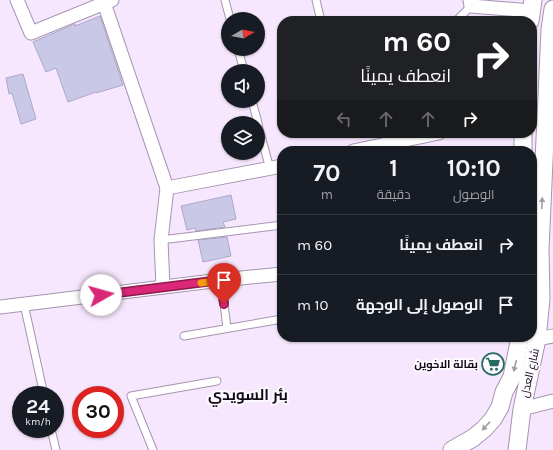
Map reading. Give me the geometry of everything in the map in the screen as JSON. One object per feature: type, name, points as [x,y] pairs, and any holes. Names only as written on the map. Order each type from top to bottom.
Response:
[{"type":"street","points":[[17,0],[31,33],[106,1],[167,188],[161,240],[163,287]]},
{"type":"street","points":[[470,3],[531,15]]},
{"type":"street","name":"شارع العدل","points":[[517,450],[522,410],[545,338],[541,299],[540,249],[549,112],[553,9]]},
{"type":"street","points":[[537,19],[552,28]]},
{"type":"street","points":[[377,146],[415,138]]},
{"type":"street","points":[[167,188],[276,167]]},
{"type":"street","points":[[0,307],[277,274]]},
{"type":"street","name":"شارع العدل","points":[[452,450],[473,438],[493,419],[500,407],[504,392],[512,377],[520,342]]},
{"type":"street","points":[[522,410],[553,401]]},
{"type":"lane","points":[[225,0],[228,12]]},
{"type":"lane","points":[[316,0],[320,16]]},
{"type":"lane","points":[[460,16],[470,3]]},
{"type":"lane","points":[[265,141],[276,167]]},
{"type":"lane","points":[[161,240],[277,226]]},
{"type":"lane","points":[[221,280],[227,328]]},
{"type":"lane","points":[[24,304],[42,386]]},
{"type":"lane","points":[[184,336],[277,320]]},
{"type":"lane","points":[[154,450],[132,396],[217,381]]},
{"type":"lane","points":[[53,438],[56,450]]},
{"type":"building","points":[[100,16],[123,85],[96,92],[68,102],[56,68],[46,72],[33,42],[75,24],[75,26]]},
{"type":"building","points":[[23,74],[36,119],[21,124],[12,93],[9,94],[6,78]]},
{"type":"building","points":[[231,195],[236,219],[223,222],[225,227],[196,231],[195,228],[187,230],[181,206]]},
{"type":"building","points":[[227,237],[231,256],[203,262],[198,240]]},
{"type":"slow traffic","points":[[201,283],[221,280],[222,289]]},
{"type":"place","name":"بقالة الاخوين","points":[[493,364]]},
{"type":"district","name":"بئر السويدي","points":[[248,395]]},
{"type":"route","points":[[101,295],[221,280],[224,304]]}]
